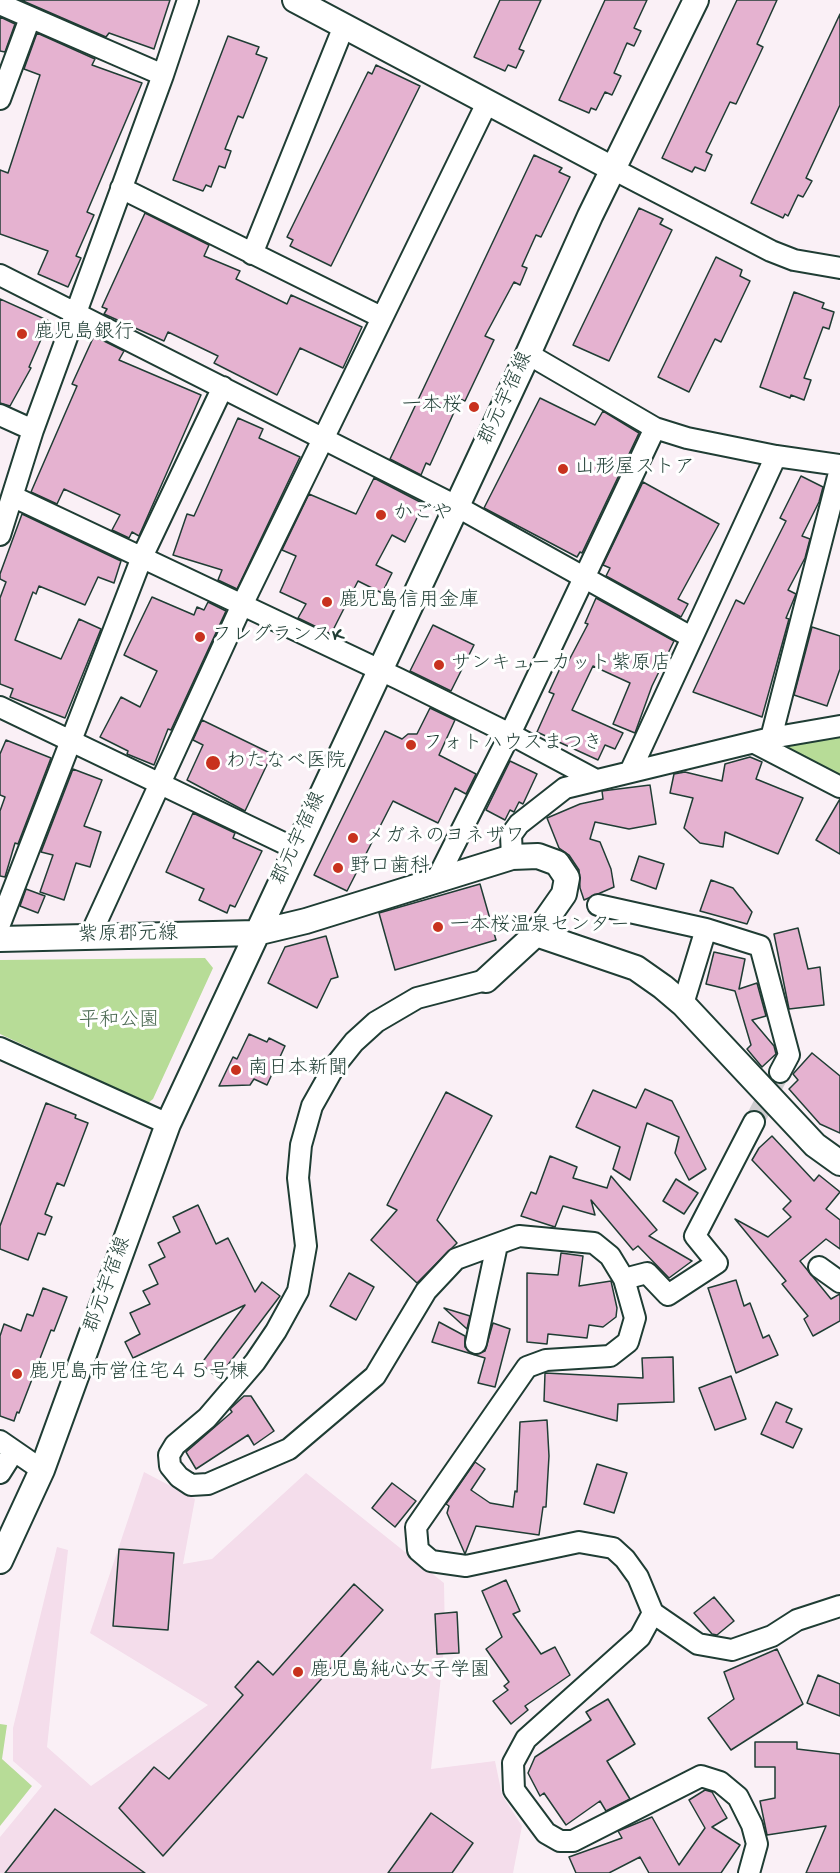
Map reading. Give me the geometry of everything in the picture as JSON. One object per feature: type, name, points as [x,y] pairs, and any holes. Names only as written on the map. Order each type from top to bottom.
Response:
[{"type":"street","points":[[0,535],[14,497],[33,430],[77,314],[188,0]]},
{"type":"street","points":[[295,0],[771,251],[794,261],[840,268]]},
{"type":"street","name":"郡元宇宿線","points":[[0,1561],[42,1470],[168,1124],[528,354],[612,169],[696,0]]},
{"type":"street","points":[[0,4],[163,75]]},
{"type":"street","points":[[0,99],[30,18]]},
{"type":"street","points":[[252,254],[344,26]]},
{"type":"street","points":[[88,938],[242,604],[487,103]]},
{"type":"street","points":[[121,188],[381,317]]},
{"type":"street","points":[[0,275],[456,506],[691,637]]},
{"type":"street","points":[[528,354],[655,428],[687,438],[840,467],[763,740]]},
{"type":"street","points":[[0,924],[142,557],[223,387]]},
{"type":"street","points":[[0,415],[33,430]]},
{"type":"street","points":[[436,881],[510,734],[655,428]]},
{"type":"street","points":[[630,772],[776,456]]},
{"type":"street","points":[[14,497],[380,670],[510,734],[596,780]]},
{"type":"street","points":[[0,707],[296,849]]},
{"type":"street","points":[[512,857],[512,835],[519,824],[566,788],[763,740],[840,726]]},
{"type":"street","points":[[763,740],[840,787]]},
{"type":"street","name":"紫原郡元線","points":[[0,939],[256,933],[512,857],[538,856],[556,863],[567,878],[564,894],[536,934],[486,980]]},
{"type":"street","points":[[598,905],[706,929],[760,946],[789,1055],[780,1072]]},
{"type":"street","points":[[683,1004],[706,929]]},
{"type":"street","points":[[536,934],[636,968],[683,1004],[815,1145],[840,1162]]},
{"type":"street","points":[[486,980],[417,998],[376,1022],[354,1042],[334,1067],[312,1106],[301,1145],[298,1178],[306,1246],[298,1291],[276,1331],[255,1362],[207,1418],[175,1445],[169,1455],[170,1466],[179,1477],[191,1485],[208,1484],[289,1449],[375,1376],[426,1291],[456,1259],[519,1236],[594,1243],[610,1256],[624,1278],[635,1318],[628,1342],[610,1356],[546,1360],[527,1367],[416,1527],[418,1550],[432,1561],[466,1566],[579,1542],[613,1548],[625,1559],[638,1577],[654,1613],[698,1644],[732,1650],[772,1636],[797,1620],[840,1606]]},
{"type":"street","points":[[0,1048],[168,1124]]},
{"type":"street","points":[[624,1278],[647,1273],[668,1295],[717,1263],[695,1236],[754,1122]]},
{"type":"street","points":[[476,1343],[497,1245]]},
{"type":"street","points":[[819,1267],[840,1282]]},
{"type":"street","points":[[0,1473],[7,1446],[42,1470]]},
{"type":"street","points":[[654,1613],[640,1637],[526,1739],[513,1763],[514,1790],[546,1833],[560,1841],[573,1841],[701,1776],[720,1782],[738,1797],[752,1825],[757,1844],[749,1873]]},
{"type":"shaded area","name":"鹿児島純心女子学園","points":[[144,1472],[195,1499],[183,1564],[212,1559],[306,1473],[444,1583],[445,1639],[431,1769],[495,1761],[502,1795],[522,1826],[513,1873],[0,1873],[0,1837],[42,1786],[13,1761],[13,1728],[57,1547],[68,1550],[47,1747],[91,1786],[208,1705],[90,1633]]},
{"type":"green space","points":[[840,733],[840,779],[788,752],[788,742]]},
{"type":"green space","name":"平和公園","points":[[205,958],[213,968],[153,1099],[148,1103],[0,1034],[0,960]]},
{"type":"green space","points":[[0,1724],[7,1725],[2,1759],[32,1786],[0,1826]]},
{"type":"building","points":[[21,0],[170,0],[154,49],[109,33],[106,37]]},
{"type":"building","points":[[500,0],[541,0],[519,49],[524,51],[516,68],[508,65],[505,71],[474,57]]},
{"type":"building","points":[[605,0],[647,0],[634,28],[641,31],[634,46],[627,43],[614,73],[621,76],[612,95],[605,92],[596,110],[591,108],[589,113],[559,100]]},
{"type":"building","points":[[737,0],[777,0],[757,44],[763,47],[756,62],[736,104],[730,102],[706,152],[712,155],[705,171],[695,167],[692,172],[662,158]]},
{"type":"building","points":[[840,14],[840,105],[806,178],[812,181],[803,197],[798,195],[788,216],[785,214],[783,218],[751,203]]},
{"type":"building","points":[[0,17],[15,24],[5,52],[0,51]]},
{"type":"building","points":[[37,33],[95,59],[92,65],[142,83],[87,212],[94,215],[76,256],[81,258],[68,287],[38,274],[48,251],[0,234],[0,170],[8,173],[40,75],[24,69]]},
{"type":"building","points":[[228,36],[259,47],[256,54],[267,58],[243,118],[238,116],[225,149],[231,151],[225,168],[219,166],[211,187],[206,185],[203,191],[173,180]]},
{"type":"building","points":[[376,65],[420,86],[331,266],[290,246],[293,240],[287,237],[368,72],[372,74]]},
{"type":"building","points":[[534,155],[562,168],[559,172],[570,177],[541,237],[536,235],[522,266],[527,268],[520,285],[514,282],[485,336],[494,340],[465,401],[460,399],[430,465],[426,463],[421,475],[390,459]]},
{"type":"building","points":[[639,208],[663,219],[660,224],[672,230],[609,361],[573,345]]},
{"type":"building","points":[[145,213],[209,245],[204,256],[240,271],[236,279],[287,304],[291,295],[362,327],[343,368],[300,348],[277,395],[214,363],[218,356],[168,332],[164,341],[104,314],[107,309],[102,307]]},
{"type":"building","points":[[716,257],[742,270],[740,276],[750,281],[721,342],[715,339],[689,392],[658,377]]},
{"type":"building","points":[[794,292],[824,303],[822,308],[834,312],[829,329],[823,327],[804,378],[811,380],[804,400],[791,395],[790,398],[760,387]]},
{"type":"building","name":"鹿児島銀行","points":[[0,299],[49,321],[29,367],[31,368],[10,406],[0,403]]},
{"type":"building","points":[[94,336],[124,351],[119,360],[201,395],[139,536],[132,532],[129,538],[112,530],[120,515],[64,489],[57,504],[31,492],[77,386],[72,384]]},
{"type":"building","name":"山形屋ストア","points":[[540,398],[595,425],[603,411],[639,433],[582,553],[580,552],[577,557],[484,508]]},
{"type":"building","points":[[238,418],[263,429],[259,438],[300,457],[237,589],[218,580],[222,570],[173,555],[187,514],[194,516]]},
{"type":"building","points":[[801,476],[823,487],[819,502],[802,536],[810,539],[805,558],[788,590],[796,594],[786,618],[789,619],[762,717],[693,692],[736,600],[744,604],[786,521],[780,518]]},
{"type":"building","points":[[374,478],[424,504],[405,542],[392,535],[376,565],[392,573],[382,593],[358,581],[331,634],[298,618],[306,604],[280,592],[296,556],[282,550],[309,494],[356,514]]},
{"type":"building","points":[[643,482],[719,524],[678,599],[688,604],[681,617],[606,576],[610,568],[603,565]]},
{"type":"building","points":[[22,514],[121,561],[114,583],[98,577],[85,605],[39,586],[36,594],[33,592],[15,640],[61,659],[79,619],[101,629],[65,718],[10,697],[13,689],[0,684],[0,598],[6,582],[0,579],[0,574]]},
{"type":"building","points":[[152,597],[194,615],[197,607],[204,610],[208,602],[226,611],[171,730],[168,729],[154,765],[127,754],[128,751],[100,737],[121,697],[140,707],[157,671],[124,655]]},
{"type":"building","points":[[596,598],[674,641],[652,686],[635,733],[613,724],[630,683],[593,666],[572,710],[623,733],[615,749],[605,745],[598,760],[537,732],[554,694],[549,692],[563,662],[567,664],[588,624],[585,623]]},
{"type":"building","name":"サンキューカット紫原店","points":[[433,625],[474,645],[451,691],[410,671]]},
{"type":"building","points":[[812,627],[840,636],[840,669],[827,706],[794,695]]},
{"type":"building","points":[[430,708],[455,720],[439,755],[476,774],[466,794],[455,788],[438,823],[393,801],[347,891],[314,875],[385,731],[402,739],[408,734],[417,734]]},
{"type":"building","points":[[202,720],[272,754],[245,811],[187,780],[203,745],[193,740]]},
{"type":"building","points":[[6,740],[51,758],[18,844],[15,843],[5,877],[0,876],[0,811],[5,797],[0,795],[0,754]]},
{"type":"building","points":[[750,757],[762,762],[756,779],[803,798],[778,854],[725,832],[723,847],[700,843],[684,828],[693,798],[670,793],[674,774],[685,772],[722,781],[725,764]]},
{"type":"building","points":[[510,761],[537,774],[523,804],[519,802],[514,812],[510,810],[505,820],[486,810]]},
{"type":"building","points":[[73,769],[102,780],[84,826],[101,832],[90,867],[76,863],[64,900],[40,892],[53,855],[41,852]]},
{"type":"building","points":[[650,785],[656,824],[629,829],[595,822],[590,839],[600,842],[611,869],[614,887],[584,900],[580,888],[579,870],[569,855],[559,848],[547,818],[580,804],[603,799],[602,791]]},
{"type":"building","points":[[840,799],[840,854],[816,840]]},
{"type":"building","points":[[193,813],[235,833],[233,838],[262,851],[235,907],[230,905],[227,913],[199,900],[204,889],[166,872]]},
{"type":"building","points":[[639,856],[664,864],[656,889],[631,880]]},
{"type":"building","points":[[711,880],[733,888],[752,912],[747,924],[700,911]]},
{"type":"building","name":"一本桜温泉センター","points":[[480,884],[496,940],[395,970],[379,913]]},
{"type":"building","points":[[26,889],[45,896],[38,913],[20,906]]},
{"type":"building","points":[[798,928],[808,969],[820,967],[824,1005],[789,1009],[774,934]]},
{"type":"building","points":[[326,936],[338,977],[331,979],[317,1008],[268,983],[285,947]]},
{"type":"building","points":[[714,952],[745,959],[739,989],[757,983],[766,1016],[752,1020],[774,1046],[776,1054],[762,1067],[747,1049],[751,1045],[735,991],[706,984]]},
{"type":"building","points":[[249,1034],[267,1042],[269,1038],[285,1046],[267,1085],[254,1079],[250,1085],[219,1086],[233,1057],[237,1059]]},
{"type":"building","points":[[812,1053],[840,1076],[840,1133],[820,1124],[789,1089],[798,1080],[793,1074]]},
{"type":"building","points":[[645,1089],[672,1101],[706,1169],[689,1180],[675,1153],[679,1137],[647,1123],[630,1180],[613,1169],[620,1147],[576,1127],[593,1090],[636,1108]]},
{"type":"building","points":[[446,1092],[492,1116],[437,1220],[457,1243],[417,1283],[371,1240],[397,1210],[387,1205]]},
{"type":"building","points":[[46,1103],[76,1115],[75,1118],[88,1123],[64,1186],[57,1183],[45,1214],[52,1217],[45,1235],[38,1233],[28,1260],[0,1249],[0,1226]]},
{"type":"building","points":[[772,1136],[814,1181],[819,1175],[840,1192],[826,1209],[840,1220],[840,1249],[826,1239],[800,1261],[831,1299],[840,1294],[840,1321],[813,1336],[804,1319],[808,1316],[782,1284],[786,1281],[735,1219],[768,1237],[791,1217],[783,1209],[791,1201],[752,1160],[759,1148]]},
{"type":"building","points":[[550,1156],[577,1167],[573,1178],[607,1188],[611,1176],[657,1230],[649,1236],[692,1261],[669,1278],[638,1246],[633,1250],[591,1200],[595,1215],[563,1206],[555,1227],[521,1216],[531,1192],[536,1194]]},
{"type":"building","points":[[676,1179],[698,1193],[684,1214],[663,1201]]},
{"type":"building","points":[[198,1205],[216,1244],[228,1238],[255,1292],[262,1282],[280,1296],[218,1378],[201,1364],[245,1305],[133,1358],[125,1342],[140,1334],[130,1313],[150,1304],[143,1291],[158,1284],[149,1265],[165,1257],[158,1243],[180,1232],[173,1217]]},
{"type":"building","points":[[561,1253],[583,1256],[579,1286],[611,1281],[617,1308],[616,1317],[603,1327],[589,1325],[587,1338],[548,1334],[547,1344],[527,1342],[527,1273],[558,1275]]},
{"type":"building","points":[[349,1273],[374,1287],[356,1320],[330,1306]]},
{"type":"building","points":[[736,1280],[744,1306],[750,1303],[763,1338],[769,1335],[778,1355],[736,1373],[708,1288]]},
{"type":"building","name":"鹿児島市営住宅４５号棟","points":[[43,1288],[67,1297],[14,1421],[0,1416],[0,1336],[4,1324],[21,1331],[27,1314],[33,1316]]},
{"type":"building","points":[[444,1308],[470,1316],[467,1329]]},
{"type":"building","points":[[439,1322],[465,1336],[465,1347],[473,1355],[432,1342]]},
{"type":"building","points":[[493,1323],[510,1329],[495,1387],[478,1383],[485,1358],[474,1355],[485,1351]]},
{"type":"building","points":[[673,1357],[674,1402],[618,1404],[617,1421],[544,1401],[545,1373],[643,1378],[642,1358]]},
{"type":"building","points":[[731,1376],[746,1419],[715,1430],[699,1388]]},
{"type":"building","points":[[244,1396],[251,1396],[274,1431],[254,1445],[248,1435],[196,1469],[186,1452],[232,1412],[230,1409]]},
{"type":"building","points":[[776,1402],[792,1409],[786,1422],[802,1429],[793,1448],[761,1434]]},
{"type":"building","points":[[547,1420],[549,1456],[546,1507],[543,1507],[539,1535],[476,1526],[465,1554],[447,1513],[449,1506],[446,1504],[475,1462],[485,1469],[471,1490],[490,1503],[513,1507],[515,1491],[517,1492],[520,1422]]},
{"type":"building","points":[[597,1464],[627,1473],[614,1513],[584,1504]]},
{"type":"building","points":[[392,1483],[416,1501],[395,1527],[372,1508]]},
{"type":"building","points":[[119,1549],[174,1553],[168,1630],[113,1626]]},
{"type":"building","points":[[506,1580],[520,1611],[513,1614],[541,1654],[555,1647],[570,1675],[525,1706],[528,1710],[511,1724],[493,1701],[508,1690],[504,1686],[509,1682],[486,1649],[502,1637],[482,1591]]},
{"type":"building","points":[[354,1584],[383,1610],[163,1856],[119,1808],[154,1767],[169,1779],[243,1695],[235,1687],[258,1661],[273,1675]]},
{"type":"building","points":[[714,1597],[734,1621],[717,1635],[712,1634],[694,1613]]},
{"type":"building","points":[[457,1612],[459,1653],[437,1654],[435,1614]]},
{"type":"building","points":[[777,1649],[803,1704],[731,1750],[708,1718],[734,1699],[724,1672]]},
{"type":"building","points":[[818,1675],[840,1684],[840,1716],[807,1703]]},
{"type":"building","points":[[608,1699],[635,1744],[607,1761],[630,1799],[606,1811],[600,1801],[566,1825],[544,1793],[540,1796],[528,1773],[535,1757],[591,1720],[586,1712]]},
{"type":"building","points":[[755,1742],[797,1742],[797,1749],[840,1754],[840,1873],[806,1873],[826,1826],[767,1835],[760,1801],[775,1798],[775,1767],[755,1767]]},
{"type":"building","points":[[705,1790],[712,1792],[727,1818],[712,1827],[740,1845],[721,1873],[649,1873],[640,1857],[609,1873],[576,1873],[569,1857],[622,1838],[618,1831],[652,1817],[679,1865],[705,1828],[689,1800]]},
{"type":"building","points":[[55,1809],[145,1873],[5,1873]]},
{"type":"building","points":[[431,1813],[473,1843],[452,1873],[388,1873]]},
{"type":"tunnel","points":[[754,1122],[780,1072]]},
{"type":"place","name":"鹿児島銀行","points":[[22,334]]},
{"type":"place","name":"一本桜","points":[[474,407]]},
{"type":"place","name":"山形屋ストア","points":[[563,469]]},
{"type":"place","name":"かごや","points":[[381,515]]},
{"type":"place","name":"鹿児島信用金庫","points":[[327,602]]},
{"type":"place","name":"フレグランスK","points":[[200,637]]},
{"type":"place","name":"サンキューカット紫原店","points":[[439,665]]},
{"type":"place","name":"フォトハウスまつき","points":[[411,745]]},
{"type":"place","name":"わたなべ医院","points":[[213,763]]},
{"type":"place","name":"メガネのヨネザワ","points":[[353,838]]},
{"type":"place","name":"野口歯科","points":[[338,868]]},
{"type":"place","name":"一本桜温泉センター","points":[[438,927]]},
{"type":"place","name":"南日本新聞","points":[[236,1070]]},
{"type":"place","name":"鹿児島市営住宅４５号棟","points":[[17,1374]]},
{"type":"place","name":"鹿児島純心女子学園","points":[[298,1672]]}]
